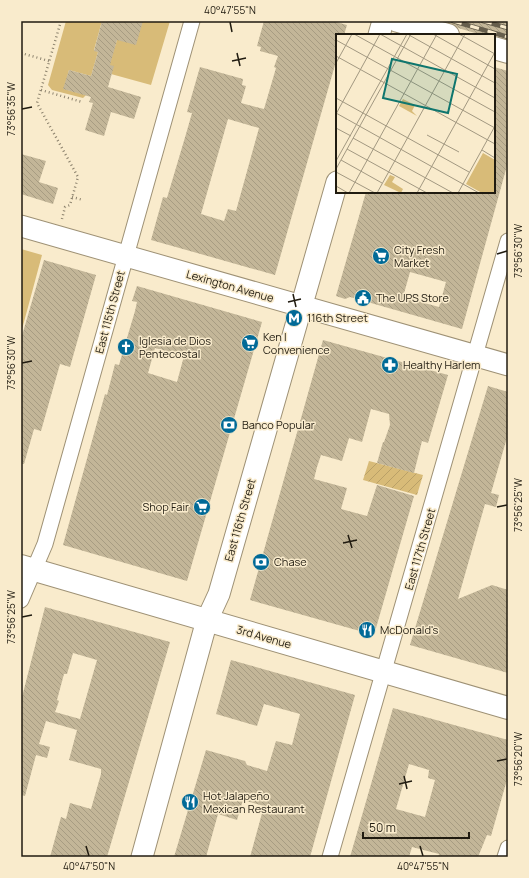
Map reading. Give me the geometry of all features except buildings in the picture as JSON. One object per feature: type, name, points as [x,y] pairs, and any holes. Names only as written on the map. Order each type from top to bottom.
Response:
[{"type":"main road","points":[[398,21],[444,34]]},
{"type":"main road","points":[[495,48],[508,52]]},
{"type":"main road","name":"3rd Avenue","points":[[27,568],[508,708]]},
{"type":"street","name":"East 115th Street","points":[[21,600],[27,568],[45,544],[192,21]]},
{"type":"street","points":[[379,34],[383,21]]},
{"type":"street","name":"East 116th Street","points":[[142,857],[207,620],[219,594],[336,185]]},
{"type":"street","name":"Lexington Avenue","points":[[21,226],[508,365]]},
{"type":"street","name":"East 117th Street","points":[[330,857],[508,241]]},
{"type":"street","points":[[506,857],[508,848]]},
{"type":"path","points":[[61,21],[37,103],[78,177],[70,205],[65,207],[62,219]]},
{"type":"path","points":[[21,53],[49,62]]},
{"type":"path","points":[[41,90],[82,102]]},
{"type":"path","points":[[72,197],[83,200]]},
{"type":"shaded area","points":[[66,21],[102,21],[94,50],[98,52],[91,76],[69,70],[64,89],[86,95],[83,98],[52,90],[48,85]]},
{"type":"shaded area","points":[[143,21],[170,21],[151,85],[111,74],[109,65],[117,40]]},
{"type":"shaded area","points":[[21,249],[42,255],[21,333]]},
{"type":"shaded area","points":[[369,461],[423,475],[417,495],[363,480]]},
{"type":"railway","points":[[453,21],[508,37]]},
{"type":"railway","points":[[483,21],[508,28]]},
{"type":"place","name":"City Fresh Market","points":[[381,256]]},
{"type":"place","name":"The UPS Store","points":[[363,298]]},
{"type":"place","name":"116th Street","points":[[294,318]]},
{"type":"place","name":"Ken I Convenience","points":[[250,343]]},
{"type":"place","name":"Iglesia de Dios Pentecostal","points":[[126,347]]},
{"type":"place","name":"Healthy Harlem","points":[[390,365]]},
{"type":"place","name":"Banco Popular","points":[[229,425]]},
{"type":"place","name":"Shop Fair","points":[[202,507]]},
{"type":"place","name":"Chase","points":[[261,562]]},
{"type":"place","name":"McDonald's","points":[[367,630]]},
{"type":"place","name":"Hot Jalapeño Mexican Restaurant","points":[[190,802]]}]
